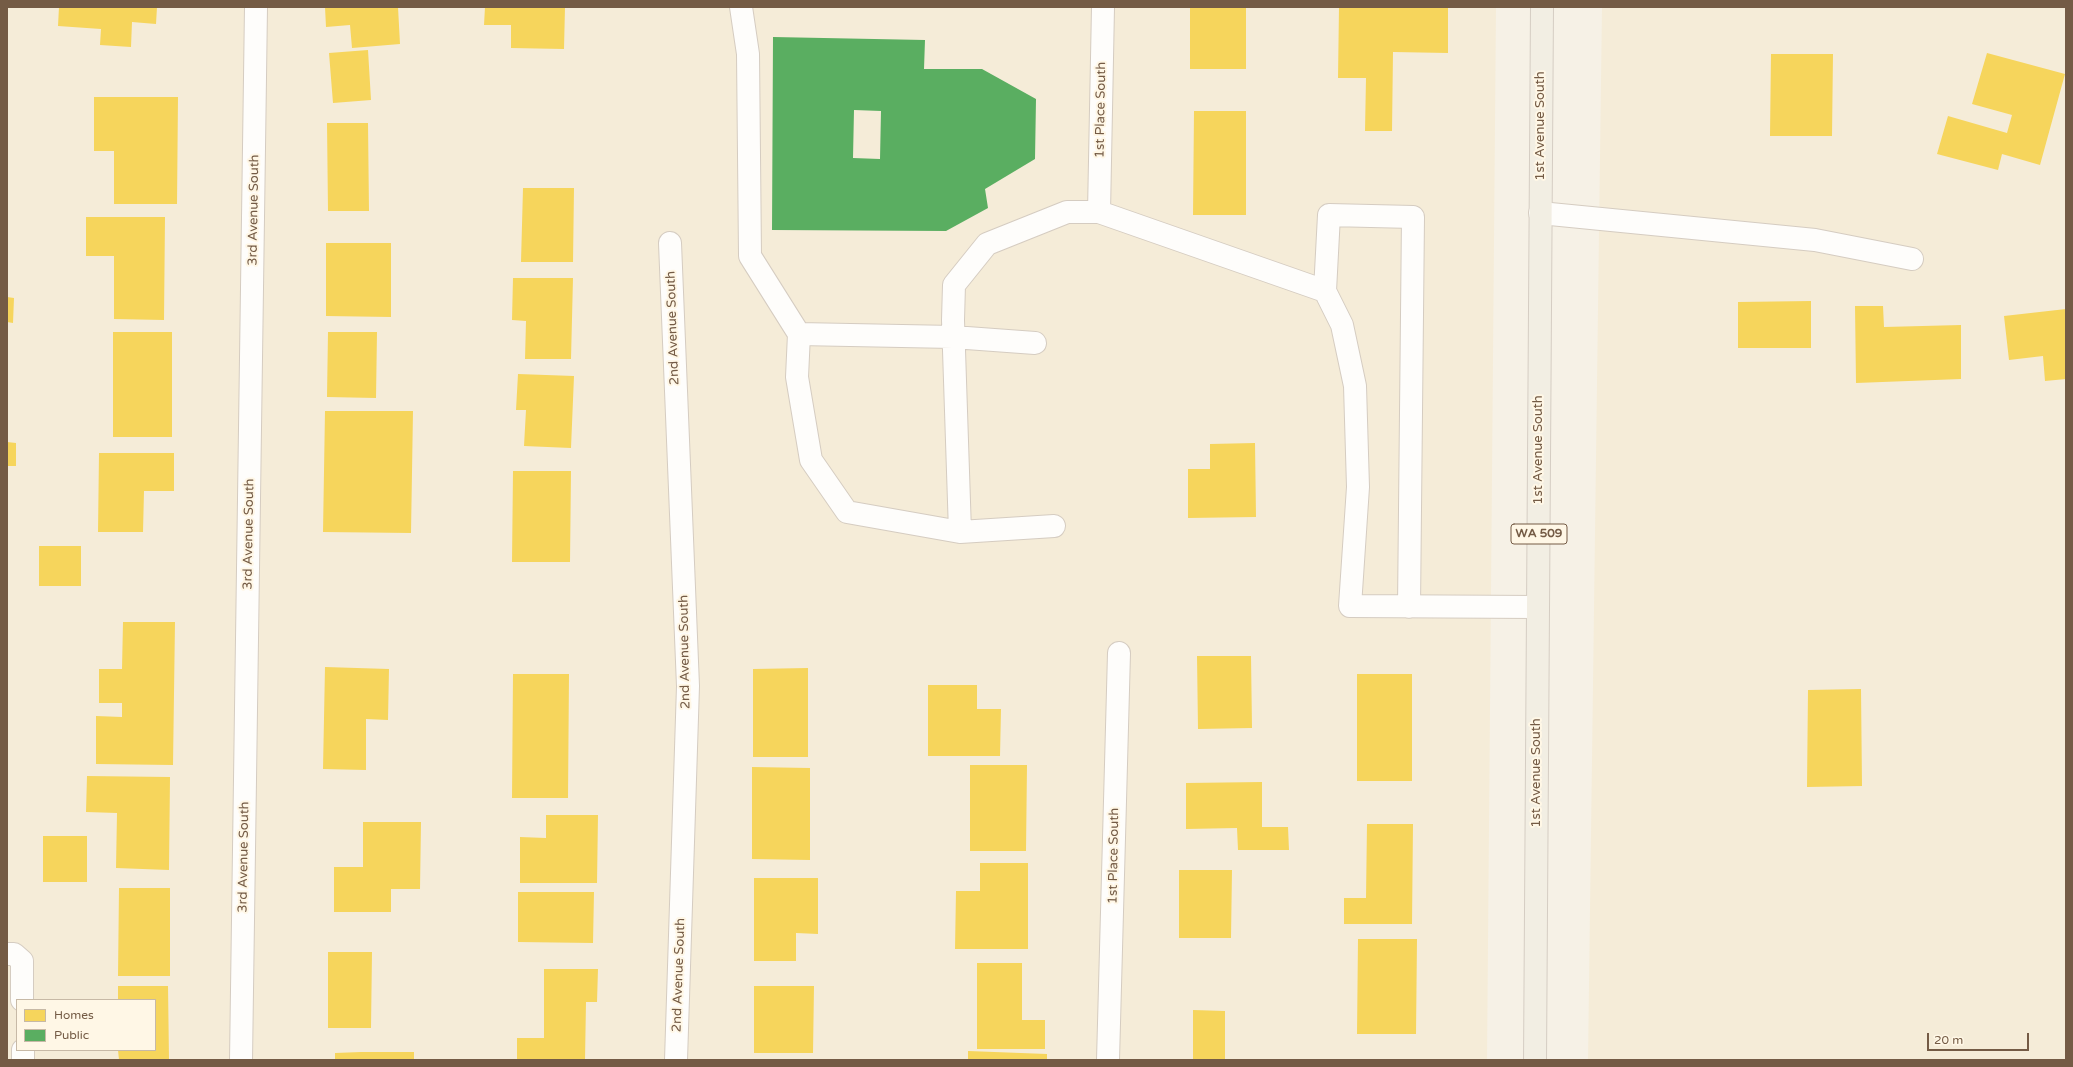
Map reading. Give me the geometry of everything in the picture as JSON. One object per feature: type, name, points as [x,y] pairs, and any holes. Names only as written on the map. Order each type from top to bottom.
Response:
[{"type":"main road","name":"1st Avenue South","points":[[1535,1060],[1542,7]]},
{"type":"street","name":"3rd Avenue South","points":[[241,1060],[256,7]]},
{"type":"street","points":[[741,7],[748,54],[750,256],[798,334],[797,377],[811,460],[847,512],[960,532],[1054,526]]},
{"type":"street","name":"1st Place South","points":[[1099,212],[1103,7]]},
{"type":"street","points":[[960,532],[954,337],[954,285],[987,244],[1067,212],[1099,212],[1325,291]]},
{"type":"street","points":[[1540,213],[1815,240],[1912,258]]},
{"type":"street","points":[[1409,607],[1413,217],[1329,216],[1325,291],[1342,325],[1355,386],[1358,487],[1350,606],[1409,607],[1538,607]]},
{"type":"street","name":"2nd Avenue South","points":[[670,243],[688,686],[676,1060]]},
{"type":"street","points":[[798,334],[954,337],[1035,344]]},
{"type":"street","name":"1st Place South","points":[[1108,1060],[1119,653]]},
{"type":"street","points":[[7,954],[14,954],[22,961],[22,999]]},
{"type":"shaded area","points":[[7,7],[1496,7],[1487,1060],[7,1060]]},
{"type":"shaded area","points":[[1602,7],[2066,7],[2066,1060],[1588,1060]]},
{"type":"building: Homes","points":[[59,7],[157,7],[156,24],[132,22],[131,47],[100,45],[101,29],[58,26]]},
{"type":"building: Homes","points":[[325,7],[398,7],[400,44],[352,48],[350,25],[326,27]]},
{"type":"building: Homes","points":[[485,7],[565,7],[564,49],[511,48],[511,25],[484,25]]},
{"type":"building: Homes","points":[[1190,7],[1246,7],[1246,69],[1190,69]]},
{"type":"building: Homes","points":[[1339,7],[1448,7],[1448,53],[1393,52],[1392,131],[1365,131],[1366,78],[1338,78]]},
{"type":"building: Homes","points":[[368,50],[371,100],[333,103],[329,53]]},
{"type":"building: Homes","points":[[1987,53],[2065,74],[2040,165],[2002,154],[1998,170],[1937,154],[1948,116],[2007,133],[2012,115],[1972,104]]},
{"type":"building: Homes","points":[[1771,54],[1833,54],[1832,136],[1770,136]]},
{"type":"building: Homes","points":[[94,97],[178,97],[177,204],[114,204],[114,151],[94,151]]},
{"type":"building: Homes","points":[[1194,111],[1246,111],[1246,215],[1193,215]]},
{"type":"building: Homes","points":[[327,123],[368,123],[369,211],[328,211]]},
{"type":"building: Homes","points":[[523,188],[574,188],[573,262],[521,262]]},
{"type":"building: Homes","points":[[86,217],[165,217],[164,320],[114,319],[114,256],[86,256]]},
{"type":"building: Homes","points":[[326,243],[391,243],[391,317],[326,316]]},
{"type":"building: Homes","points":[[513,278],[573,278],[571,359],[525,359],[526,321],[512,320]]},
{"type":"building: Homes","points":[[7,297],[14,298],[13,323],[7,322]]},
{"type":"building: Homes","points":[[1811,301],[1811,348],[1738,348],[1738,302]]},
{"type":"building: Homes","points":[[1855,306],[1883,306],[1884,327],[1961,325],[1961,379],[1856,383]]},
{"type":"building: Homes","points":[[2066,309],[2066,379],[2045,381],[2043,356],[2009,360],[2004,316]]},
{"type":"building: Homes","points":[[113,332],[172,332],[172,437],[113,437]]},
{"type":"building: Homes","points":[[328,332],[377,332],[376,398],[327,397]]},
{"type":"building: Homes","points":[[518,374],[574,376],[571,448],[524,446],[526,410],[516,410]]},
{"type":"building: Homes","points":[[325,411],[413,411],[411,533],[323,532]]},
{"type":"building: Homes","points":[[7,442],[16,443],[16,466],[7,466]]},
{"type":"building: Homes","points":[[1255,443],[1256,517],[1188,518],[1188,469],[1210,469],[1210,444]]},
{"type":"building: Homes","points":[[99,453],[174,453],[174,491],[144,491],[143,532],[98,532]]},
{"type":"building: Homes","points":[[513,471],[571,471],[570,562],[512,562]]},
{"type":"building: Homes","points":[[39,546],[81,546],[81,586],[39,586]]},
{"type":"building: Homes","points":[[123,622],[175,622],[173,765],[96,764],[96,716],[122,717],[122,703],[99,703],[99,669],[122,669]]},
{"type":"building: Homes","points":[[1197,656],[1251,656],[1252,728],[1198,729]]},
{"type":"building: Homes","points":[[325,667],[389,669],[388,720],[366,719],[366,770],[323,769]]},
{"type":"building: Homes","points":[[808,668],[808,757],[753,757],[753,669]]},
{"type":"building: Homes","points":[[513,674],[569,674],[568,798],[512,798]]},
{"type":"building: Homes","points":[[1357,674],[1412,674],[1412,781],[1357,781]]},
{"type":"building: Homes","points":[[928,685],[977,685],[977,709],[1001,709],[1000,756],[928,756]]},
{"type":"building: Homes","points":[[1861,689],[1862,786],[1807,787],[1808,690]]},
{"type":"building: Homes","points":[[970,765],[1027,765],[1026,851],[970,851]]},
{"type":"building: Homes","points":[[752,767],[810,768],[810,860],[752,859]]},
{"type":"building: Homes","points":[[87,776],[170,777],[169,870],[116,868],[117,813],[86,812]]},
{"type":"building: Homes","points":[[1262,782],[1262,827],[1288,827],[1289,850],[1238,850],[1237,828],[1186,829],[1186,783]]},
{"type":"building: Homes","points":[[546,815],[598,815],[597,883],[520,883],[520,837],[546,838]]},
{"type":"building: Homes","points":[[363,822],[421,822],[420,889],[391,889],[391,912],[334,912],[334,867],[363,867]]},
{"type":"building: Homes","points":[[1367,824],[1413,824],[1412,924],[1344,924],[1344,898],[1366,898]]},
{"type":"building: Homes","points":[[43,836],[87,836],[87,882],[43,882]]},
{"type":"building: Homes","points":[[980,863],[1028,863],[1028,949],[955,949],[956,891],[980,891]]},
{"type":"building: Homes","points":[[1179,870],[1232,870],[1231,938],[1179,938]]},
{"type":"building: Homes","points":[[754,878],[818,878],[818,934],[796,933],[796,961],[754,961]]},
{"type":"building: Homes","points":[[119,888],[170,888],[170,976],[118,976]]},
{"type":"building: Homes","points":[[518,892],[594,892],[593,943],[518,942]]},
{"type":"building: Homes","points":[[1358,939],[1417,939],[1416,1034],[1357,1034]]},
{"type":"building: Homes","points":[[328,952],[372,952],[371,1028],[328,1028]]},
{"type":"building: Homes","points":[[977,963],[1022,963],[1022,1020],[1045,1020],[1045,1049],[977,1049]]},
{"type":"building: Homes","points":[[544,969],[598,969],[597,1002],[586,1002],[585,1060],[517,1060],[517,1038],[544,1038]]},
{"type":"building: Homes","points":[[118,986],[168,986],[169,1060],[119,1060],[118,1051],[156,1051],[156,999],[118,999]]},
{"type":"building: Homes","points":[[754,986],[814,986],[813,1053],[754,1053]]},
{"type":"building: Homes","points":[[1193,1010],[1225,1011],[1225,1060],[1193,1060]]},
{"type":"building: Homes","points":[[968,1051],[1047,1054],[1047,1060],[968,1060]]},
{"type":"building: Homes","points":[[414,1052],[414,1060],[335,1060],[335,1053]]},
{"type":"building: Public","points":[[773,37],[925,40],[924,69],[982,69],[1036,99],[1035,159],[985,189],[988,208],[946,231],[772,230]],"holes":[[[854,110],[881,111],[880,159],[853,158]]]}]
